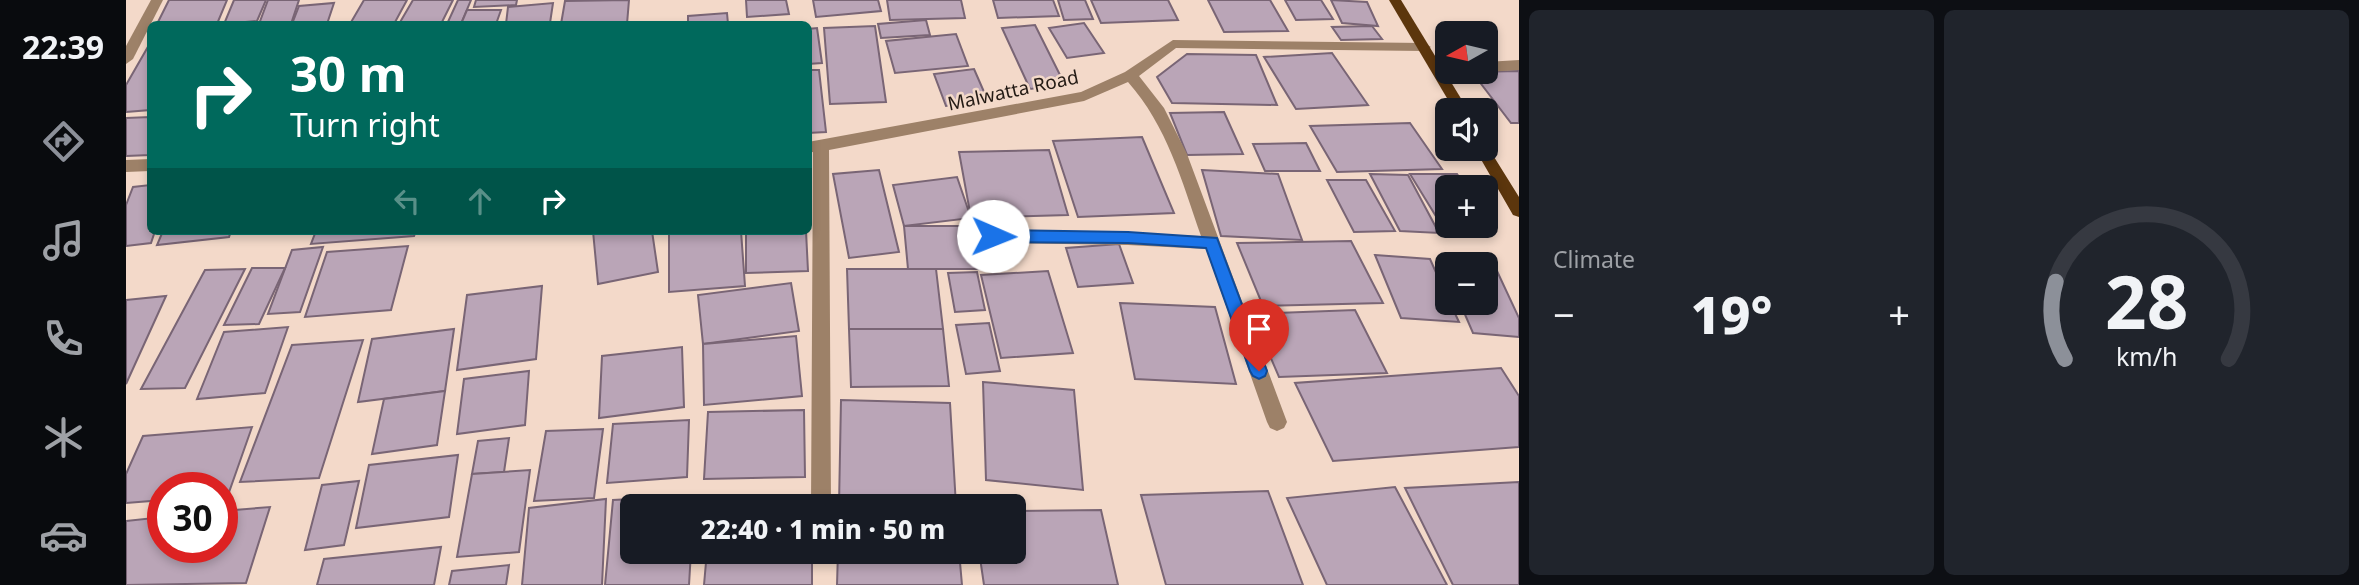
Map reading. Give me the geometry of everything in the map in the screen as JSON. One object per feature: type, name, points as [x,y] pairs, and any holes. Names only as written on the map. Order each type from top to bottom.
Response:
[{"type":"main road","points":[[1395,0],[1435,60]]},
{"type":"main road","points":[[1490,161],[1519,211]]},
{"type":"street","points":[[126,59],[157,0]]},
{"type":"street","name":"Malwatta Road","points":[[815,148],[1084,96],[1130,75],[1173,44],[1424,47]]},
{"type":"street","points":[[1498,66],[1519,65]]},
{"type":"street","points":[[1130,75],[1156,103],[1183,164],[1277,422]]},
{"type":"street","points":[[815,148],[821,494]]},
{"type":"street","points":[[126,166],[147,165]]},
{"type":"street","points":[[993,236],[1128,237],[1212,243]]},
{"type":"building","points":[[169,0],[227,0],[218,21],[158,21]]},
{"type":"building","points":[[234,0],[266,0],[257,21],[225,21]]},
{"type":"building","points":[[268,0],[299,0],[292,21],[260,21]]},
{"type":"building","points":[[364,0],[407,0],[396,21],[352,21]]},
{"type":"building","points":[[413,0],[453,0],[442,21],[401,21]]},
{"type":"building","points":[[458,0],[471,0],[462,21],[448,21]]},
{"type":"building","points":[[476,0],[517,0],[516,5],[474,7]]},
{"type":"building","points":[[629,0],[627,21],[562,21],[565,1]]},
{"type":"building","points":[[746,0],[786,0],[789,14],[747,17]]},
{"type":"building","points":[[813,0],[878,0],[881,11],[816,17]]},
{"type":"building","points":[[887,0],[961,0],[965,18],[890,20]]},
{"type":"building","points":[[993,0],[1053,0],[1059,16],[998,18]]},
{"type":"building","points":[[1058,0],[1085,0],[1093,19],[1064,20]]},
{"type":"building","points":[[1091,0],[1168,0],[1178,20],[1101,23]]},
{"type":"building","points":[[1208,0],[1270,0],[1288,31],[1224,32]]},
{"type":"building","points":[[1285,0],[1321,0],[1333,19],[1296,20]]},
{"type":"building","points":[[1331,0],[1367,2],[1378,26],[1342,23]]},
{"type":"building","points":[[334,3],[328,21],[293,21],[299,6]]},
{"type":"building","points":[[553,3],[550,21],[506,21],[508,7]]},
{"type":"building","points":[[467,10],[501,10],[497,21],[462,21]]},
{"type":"building","points":[[727,13],[728,21],[688,21],[688,16]]},
{"type":"building","points":[[926,20],[930,35],[881,38],[878,24]]},
{"type":"building","points":[[1084,23],[1104,53],[1067,58],[1049,28]]},
{"type":"building","points":[[1035,25],[1065,85],[1030,89],[1002,28]]},
{"type":"building","points":[[875,26],[886,102],[830,104],[824,28]]},
{"type":"building","points":[[1372,26],[1382,39],[1341,40],[1332,27]]},
{"type":"building","points":[[817,28],[822,63],[812,64],[812,29]]},
{"type":"building","points":[[956,34],[968,66],[895,73],[886,41]]},
{"type":"building","points":[[147,48],[147,110],[126,112],[126,85]]},
{"type":"building","points":[[1332,53],[1368,105],[1296,109],[1264,57]]},
{"type":"building","points":[[1187,54],[1256,55],[1277,105],[1172,103],[1157,77]]},
{"type":"building","points":[[974,69],[988,101],[946,106],[934,74]]},
{"type":"building","points":[[812,70],[819,70],[826,132],[812,133]]},
{"type":"building","points":[[1498,71],[1519,71],[1519,123],[1511,123],[1498,106],[1498,98],[1492,98],[1481,84],[1498,84]]},
{"type":"building","points":[[1224,112],[1243,154],[1187,155],[1170,113]]},
{"type":"building","points":[[147,117],[147,155],[126,156],[126,118]]},
{"type":"building","points":[[1410,123],[1442,169],[1337,172],[1310,126]]},
{"type":"building","points":[[1142,137],[1174,213],[1078,217],[1053,141]]},
{"type":"building","points":[[1306,143],[1320,171],[1265,171],[1253,144]]},
{"type":"building","points":[[1049,150],[1068,215],[971,218],[959,152]]},
{"type":"building","points":[[879,170],[899,252],[849,258],[833,174]]},
{"type":"building","points":[[1202,170],[1278,174],[1302,240],[1221,236]]},
{"type":"building","points":[[1370,174],[1408,175],[1435,226],[1435,233],[1400,231]]},
{"type":"building","points":[[1410,174],[1458,175],[1435,175],[1435,215]]},
{"type":"building","points":[[957,177],[971,218],[904,226],[893,185]]},
{"type":"building","points":[[1327,180],[1366,180],[1395,231],[1354,232]]},
{"type":"building","points":[[147,185],[147,235],[154,235],[151,243],[126,246],[126,205],[133,187]]},
{"type":"building","points":[[904,226],[977,226],[983,269],[908,269]]},
{"type":"building","points":[[161,235],[230,235],[229,237],[157,245]]},
{"type":"building","points":[[314,235],[414,235],[414,236],[311,244]]},
{"type":"building","points":[[593,235],[653,235],[658,272],[598,284]]},
{"type":"building","points":[[669,235],[741,235],[745,286],[669,292]]},
{"type":"building","points":[[746,235],[806,235],[808,271],[746,273]]},
{"type":"building","points":[[1351,241],[1383,303],[1263,306],[1237,243]]},
{"type":"building","points":[[1119,244],[1133,283],[1078,287],[1066,248]]},
{"type":"building","points":[[408,246],[391,310],[305,317],[327,252]]},
{"type":"building","points":[[323,247],[300,312],[268,314],[292,250]]},
{"type":"building","points":[[1375,255],[1430,259],[1435,270],[1435,315],[1456,315],[1459,322],[1401,318]]},
{"type":"building","points":[[252,268],[285,268],[259,324],[224,325]]},
{"type":"building","points":[[245,269],[185,388],[141,389],[205,270]]},
{"type":"building","points":[[847,269],[936,269],[943,329],[849,329]]},
{"type":"building","points":[[1048,271],[1073,353],[1001,358],[981,275]]},
{"type":"building","points":[[977,272],[985,310],[955,312],[948,273]]},
{"type":"building","points":[[1498,273],[1519,318],[1519,337],[1473,333],[1465,315],[1498,315]]},
{"type":"building","points":[[791,283],[799,331],[703,344],[698,295]]},
{"type":"building","points":[[542,286],[536,359],[457,370],[467,295]]},
{"type":"building","points":[[166,296],[126,384],[126,300]]},
{"type":"building","points":[[1120,303],[1215,307],[1236,384],[1135,379]]},
{"type":"building","points":[[1355,310],[1387,373],[1279,377],[1252,314]]},
{"type":"building","points":[[989,323],[1000,371],[966,374],[956,325]]},
{"type":"building","points":[[288,327],[265,393],[197,399],[224,332]]},
{"type":"building","points":[[454,329],[445,391],[358,402],[372,339]]},
{"type":"building","points":[[849,329],[943,329],[949,386],[851,387]]},
{"type":"building","points":[[796,336],[802,396],[704,405],[703,344]]},
{"type":"building","points":[[363,340],[319,478],[240,482],[292,345]]},
{"type":"building","points":[[682,347],[684,407],[599,418],[602,356]]},
{"type":"building","points":[[1501,368],[1519,396],[1519,447],[1333,461],[1295,383]]},
{"type":"building","points":[[529,371],[525,425],[457,434],[464,379]]},
{"type":"building","points":[[983,382],[1074,390],[1083,490],[986,480]]},
{"type":"building","points":[[445,391],[437,445],[372,454],[384,399]]},
{"type":"building","points":[[841,400],[950,403],[955,494],[839,494]]},
{"type":"building","points":[[804,410],[805,477],[704,479],[708,412]]},
{"type":"building","points":[[689,420],[687,477],[607,483],[613,424]]},
{"type":"building","points":[[252,427],[236,472],[147,472],[147,501],[126,503],[126,474],[143,436]]},
{"type":"building","points":[[603,429],[594,498],[534,501],[546,431]]},
{"type":"building","points":[[509,438],[504,472],[472,474],[478,441]]},
{"type":"building","points":[[458,455],[449,517],[356,528],[369,465]]},
{"type":"building","points":[[530,470],[519,552],[457,557],[472,474]]},
{"type":"building","points":[[359,481],[344,545],[305,550],[322,485]]},
{"type":"building","points":[[1519,482],[1519,585],[1453,585],[1405,488]]},
{"type":"building","points":[[1395,487],[1447,585],[1327,585],[1287,498]]},
{"type":"building","points":[[1268,491],[1303,585],[1166,585],[1141,495]]},
{"type":"building","points":[[606,499],[602,585],[522,585],[529,508]]},
{"type":"building","points":[[613,500],[620,500],[620,564],[690,564],[689,585],[605,585]]},
{"type":"building","points":[[270,507],[246,583],[126,585],[126,521],[147,519],[147,563],[238,563],[238,510]]},
{"type":"building","points":[[1101,510],[1118,585],[984,585],[981,564],[1026,564],[1026,511]]},
{"type":"building","points":[[441,547],[434,585],[317,585],[324,559]]},
{"type":"building","points":[[706,564],[812,564],[812,585],[704,585]]},
{"type":"building","points":[[838,564],[960,564],[962,585],[837,585]]},
{"type":"building","points":[[509,565],[506,585],[449,585],[452,571]]},
{"type":"route","points":[[993,236],[1128,237],[1212,243],[1259,371]]}]
